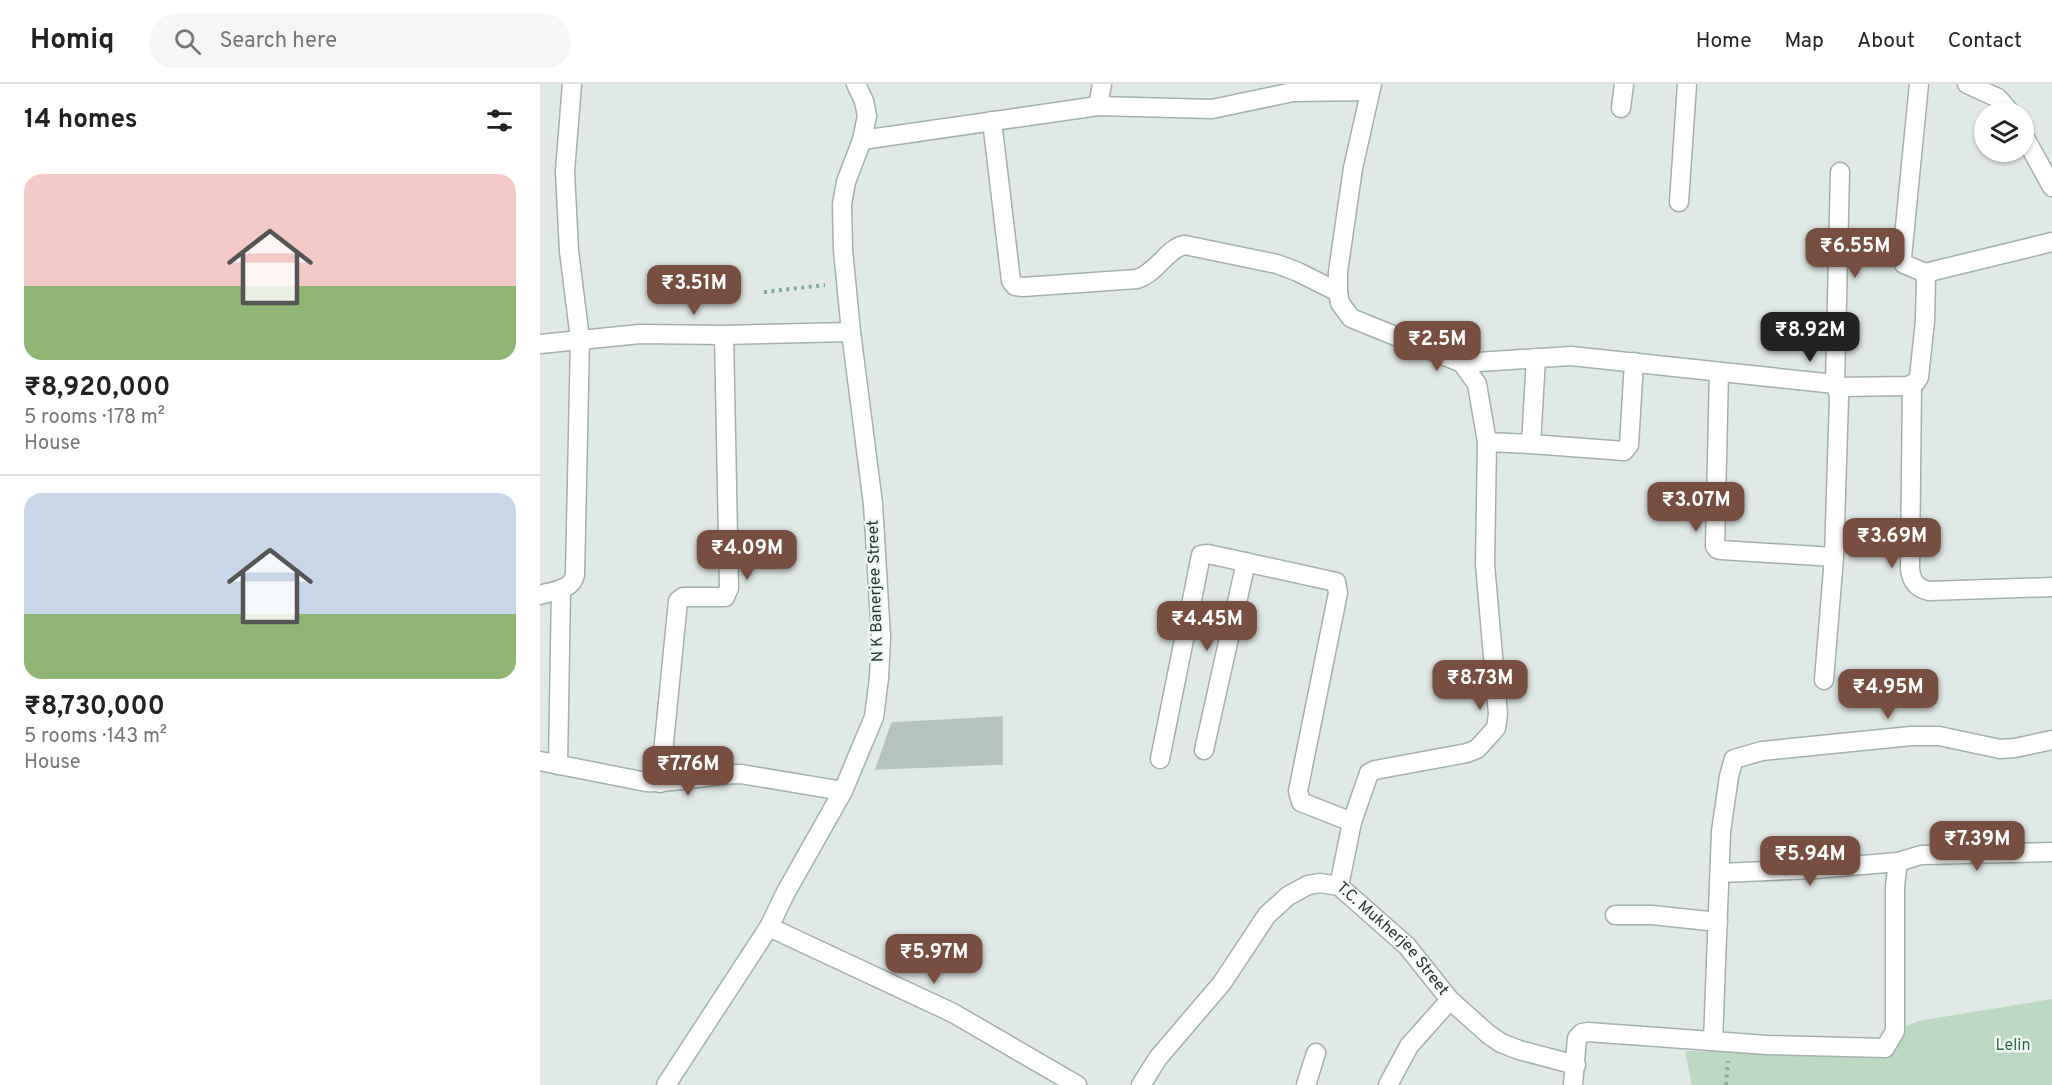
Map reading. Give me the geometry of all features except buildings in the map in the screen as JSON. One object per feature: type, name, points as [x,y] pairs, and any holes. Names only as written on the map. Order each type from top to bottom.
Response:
[{"type":"street","points":[[540,594],[561,589],[574,581],[575,575],[580,339],[566,211],[565,171],[572,84]]},
{"type":"street","name":"N K Banerjee Street","points":[[666,1085],[769,927],[843,791],[874,717],[881,637],[873,504],[851,332],[842,204],[846,182],[862,140],[866,108],[856,84]]},
{"type":"street","points":[[1098,106],[1102,84]]},
{"type":"street","points":[[1621,108],[1624,84]]},
{"type":"street","points":[[1679,202],[1687,84]]},
{"type":"street","points":[[1919,84],[1902,257],[1904,264],[1924,273],[2052,242]]},
{"type":"street","points":[[1967,84],[1998,98],[2001,102]]},
{"type":"street","points":[[862,140],[1098,106],[1212,109],[1293,93],[1371,88],[1353,168],[1338,272],[1340,303],[1351,318],[1462,363],[1571,356],[1836,386],[1912,385]]},
{"type":"street","points":[[992,121],[1011,281],[1015,286],[1137,279],[1150,274],[1177,246],[1185,244],[1277,264],[1338,292]]},
{"type":"street","points":[[2034,154],[2052,187]]},
{"type":"street","points":[[1824,680],[1834,557],[1839,398],[1836,386],[1840,172]]},
{"type":"street","points":[[1924,273],[1926,284],[1922,344],[1918,377],[1912,385],[1910,568],[1913,582],[1922,590],[1929,591],[2052,587]]},
{"type":"street","points":[[540,344],[640,334],[851,332]]},
{"type":"street","points":[[660,783],[678,601],[683,597],[725,597],[729,588],[724,334]]},
{"type":"street","points":[[1531,444],[1536,358]]},
{"type":"street","points":[[1487,442],[1619,451],[1627,449],[1634,362]]},
{"type":"street","points":[[1339,886],[1352,822],[1369,774],[1375,770],[1467,753],[1477,749],[1496,728],[1498,699],[1485,564],[1487,442],[1477,384],[1462,363]]},
{"type":"street","points":[[1719,372],[1714,546],[1721,550],[1834,557]]},
{"type":"street","points":[[1160,759],[1199,557],[1208,554],[1336,582],[1338,593],[1298,792],[1301,802],[1352,822]]},
{"type":"street","points":[[1204,750],[1246,562]]},
{"type":"street","points":[[558,765],[561,589]]},
{"type":"street","points":[[1713,1041],[1721,832],[1729,776],[1734,759],[1762,751],[1911,736],[1939,736],[2000,749],[2052,740]]},
{"type":"street","points":[[540,761],[660,783],[741,774],[843,791]]},
{"type":"street","points":[[1720,873],[1815,869],[1898,862],[1921,855],[2052,852]]},
{"type":"street","points":[[1573,1085],[1577,1038],[1587,1032],[1767,1045],[1885,1048],[1895,1032],[1895,886],[1898,862]]},
{"type":"street","name":"T.C. Mukherjee Street","points":[[1141,1085],[1158,1058],[1222,983],[1256,930],[1276,905],[1308,885],[1320,882],[1339,886],[1407,946],[1450,1000],[1466,1016],[1501,1043],[1576,1065]]},
{"type":"street","points":[[1615,915],[1652,915],[1718,922]]},
{"type":"street","points":[[769,927],[953,1013],[1077,1085]]},
{"type":"street","points":[[1388,1085],[1409,1046],[1450,1000]]},
{"type":"street","points":[[1306,1085],[1316,1053]]},
{"type":"path","points":[[764,292],[847,282]]},
{"type":"green space","name":"Lelin","points":[[2052,999],[2052,1085],[1692,1085],[1685,1051],[1887,1055],[1904,1027],[1919,1021]]}]
